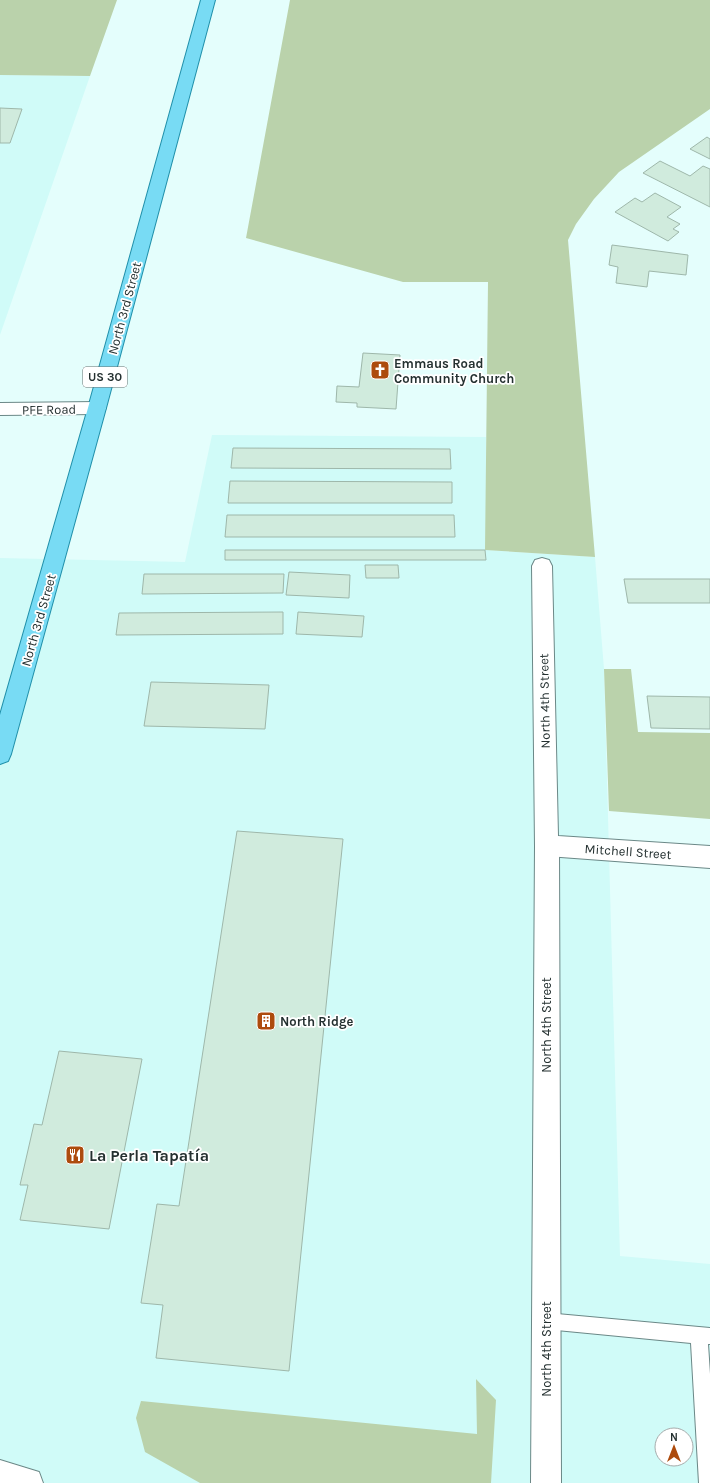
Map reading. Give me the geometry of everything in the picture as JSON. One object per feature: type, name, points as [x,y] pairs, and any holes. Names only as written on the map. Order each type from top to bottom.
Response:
[{"type":"main road","name":"North 3rd Street","points":[[0,754],[97,408],[208,0]]},
{"type":"street","name":"PFE Road","points":[[0,409],[97,408]]},
{"type":"street","name":"North 4th Street","points":[[542,566],[547,846],[546,1321],[544,1477]]},
{"type":"street","name":"Mitchell Street","points":[[547,846],[710,857]]},
{"type":"street","points":[[0,1475],[28,1483]]},
{"type":"lane","points":[[546,1321],[704,1335],[708,1483]]},
{"type":"shaded area","points":[[0,75],[90,76],[0,335]]},
{"type":"shaded area","points":[[212,435],[486,437],[486,550],[595,557],[604,669],[620,1256],[710,1264],[710,1483],[0,1483],[0,558],[185,562]]},
{"type":"green space","points":[[0,0],[117,0],[90,76],[0,75]]},
{"type":"green space","points":[[290,0],[710,0],[710,109],[619,172],[594,199],[576,224],[568,240],[595,557],[485,550],[488,282],[403,282],[246,238]]},
{"type":"green space","points":[[604,669],[631,669],[638,732],[710,733],[710,819],[609,811]]},
{"type":"green space","points":[[476,1379],[496,1400],[491,1483],[200,1483],[145,1452],[136,1418],[141,1401],[477,1434]]},
{"type":"building","points":[[0,108],[22,109],[10,143],[0,143]]},
{"type":"building","points":[[707,137],[710,139],[710,159],[690,149]]},
{"type":"building","points":[[660,161],[690,176],[703,166],[710,169],[710,207],[643,173]]},
{"type":"building","points":[[655,193],[681,207],[667,217],[680,224],[673,229],[679,232],[668,241],[615,212],[635,198],[642,202]]},
{"type":"building","points":[[612,245],[688,255],[686,275],[649,271],[647,287],[616,283],[618,267],[609,265]]},
{"type":"building","name":"Emmaus Road Community Church","points":[[363,353],[400,355],[396,409],[357,407],[357,403],[336,402],[337,386],[359,387]]},
{"type":"building","points":[[233,448],[450,449],[451,469],[231,468]]},
{"type":"building","points":[[230,481],[452,482],[452,503],[228,503]]},
{"type":"building","points":[[227,515],[454,515],[455,537],[225,537]]},
{"type":"building","points":[[225,550],[485,550],[486,560],[225,560]]},
{"type":"building","points":[[365,565],[398,565],[399,578],[366,578]]},
{"type":"building","points":[[289,572],[350,575],[349,598],[286,595]]},
{"type":"building","points":[[144,574],[284,574],[283,593],[142,594]]},
{"type":"building","points":[[624,579],[710,579],[710,603],[628,603]]},
{"type":"building","points":[[283,612],[283,634],[116,635],[119,613]]},
{"type":"building","points":[[298,612],[364,616],[362,637],[296,634]]},
{"type":"building","points":[[151,682],[269,685],[265,729],[144,726]]},
{"type":"building","points":[[647,696],[710,697],[710,729],[651,728]]},
{"type":"building","name":"North Ridge","points":[[237,831],[343,839],[289,1371],[156,1358],[163,1305],[141,1303],[157,1204],[179,1206]]},
{"type":"building","name":"La Perla Tapatía","points":[[59,1051],[142,1059],[109,1229],[20,1220],[28,1185],[20,1185],[34,1124],[42,1125]]},
{"type":"place","name":"Emmaus Road Community Church","points":[[380,370]]},
{"type":"place","name":"North Ridge","points":[[266,1021]]},
{"type":"place","name":"La Perla Tapatía","points":[[75,1155]]}]
